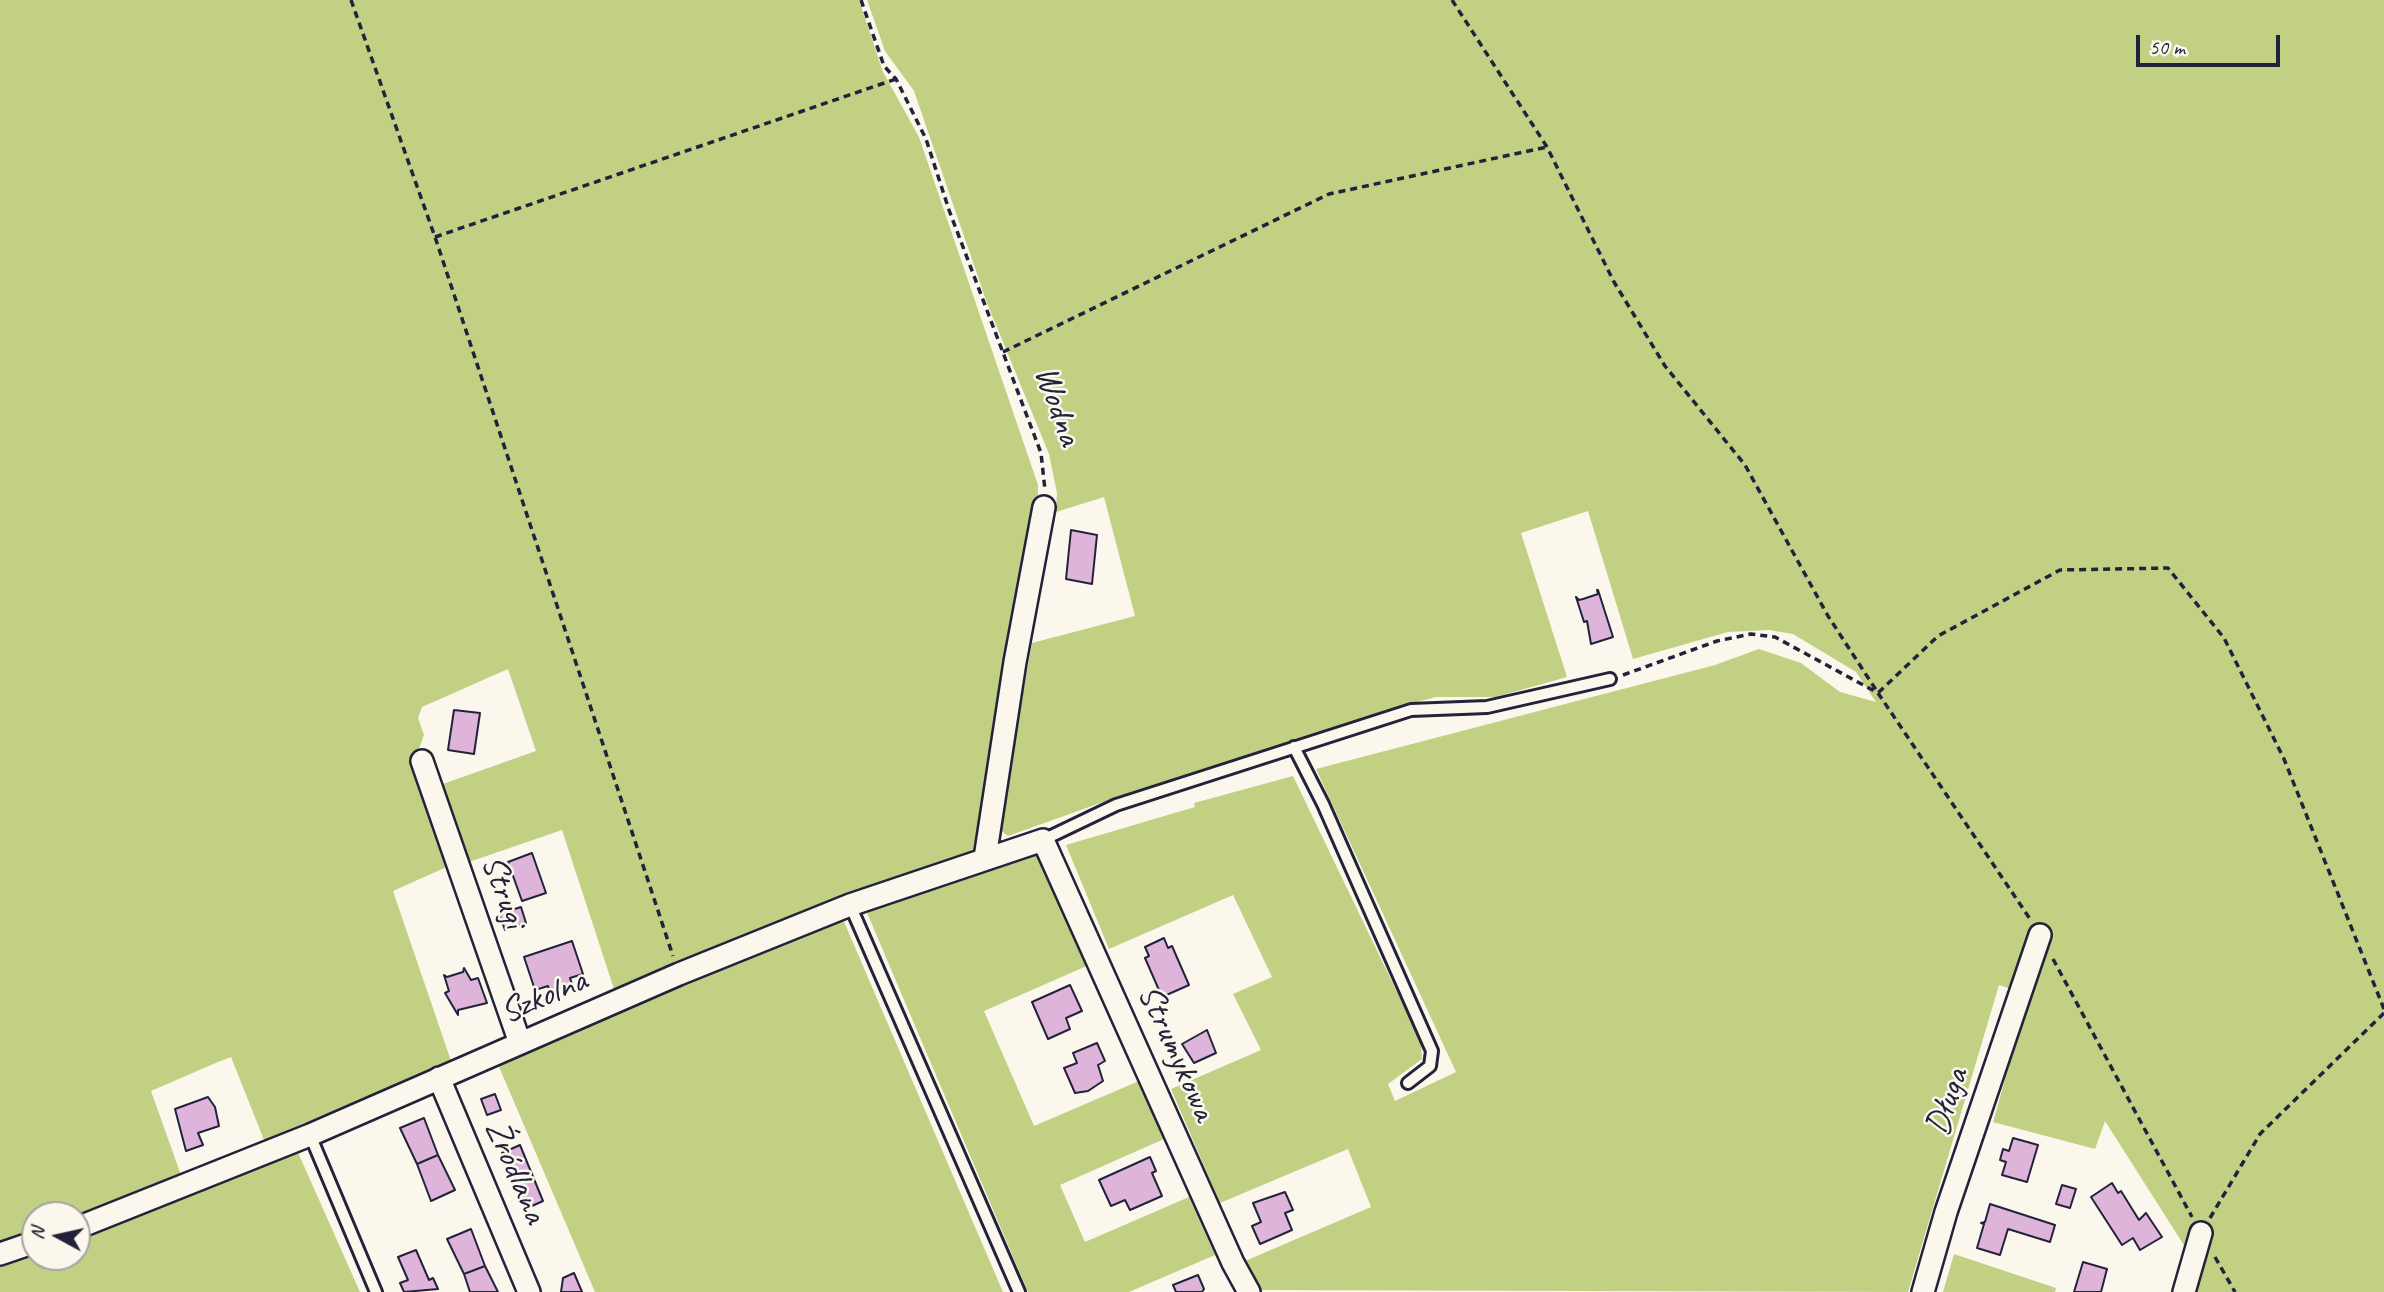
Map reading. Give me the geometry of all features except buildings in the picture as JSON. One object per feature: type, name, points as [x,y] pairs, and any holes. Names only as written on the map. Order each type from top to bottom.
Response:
[{"type":"street","points":[[985,858],[1015,662],[1044,507]]},
{"type":"street","name":"Strugi","points":[[422,761],[520,1044]]},
{"type":"street","name":"Szkolna","points":[[91,1222],[310,1135],[679,974],[850,905],[1043,840]]},
{"type":"street","name":"Strumykowa","points":[[1043,840],[1233,1263],[1249,1292]]},
{"type":"street","name":"Długa","points":[[1923,1292],[1946,1212],[2040,934]]},
{"type":"street","name":"Źródlana","points":[[439,1078],[529,1292]]},
{"type":"street","points":[[2184,1292],[2201,1233]]},
{"type":"street","points":[[0,1254],[21,1247]]},
{"type":"lane","points":[[1043,840],[1116,805],[1411,710],[1487,707],[1610,679]]},
{"type":"lane","points":[[1294,747],[1323,804],[1432,1051],[1430,1066],[1408,1083]]},
{"type":"lane","points":[[850,905],[1019,1292]]},
{"type":"lane","points":[[310,1135],[376,1292]]},
{"type":"path","points":[[351,0],[435,237],[679,974]]},
{"type":"path","name":"Wodna","points":[[861,0],[884,66],[896,79],[926,139],[949,210],[1041,453],[1045,483],[1044,507]]},
{"type":"path","points":[[1452,0],[1547,147],[1614,282],[1665,366],[1745,465],[1828,616],[2040,934],[2235,1292]]},
{"type":"path","points":[[435,237],[896,79]]},
{"type":"path","points":[[1003,352],[1329,194],[1547,147]]},
{"type":"path","points":[[1878,693],[1938,636],[2060,570],[2168,568],[2224,638],[2284,760],[2384,1011],[2260,1133],[2201,1233]]},
{"type":"path","points":[[1610,679],[1717,641],[1751,634],[1775,637],[1878,693]]},
{"type":"green space","points":[[0,0],[859,0],[883,72],[919,137],[1038,485],[1038,499],[977,851],[686,967],[614,989],[562,830],[466,863],[440,785],[536,751],[508,669],[422,707],[418,718],[424,735],[417,754],[451,865],[393,891],[451,1061],[264,1140],[231,1057],[218,1062],[151,1091],[181,1175],[91,1210],[91,1201],[21,1201],[21,1236],[0,1244]]},
{"type":"green space","points":[[867,0],[2384,0],[2384,1292],[2193,1292],[2199,1269],[2105,1121],[2095,1149],[1993,1122],[2029,995],[1999,985],[1908,1292],[1258,1290],[1245,1261],[1371,1207],[1348,1149],[1220,1203],[1171,1089],[1261,1050],[1233,994],[1272,977],[1233,895],[1109,949],[1066,845],[1195,807],[1194,803],[1293,776],[1421,1042],[1422,1059],[1388,1084],[1395,1101],[1456,1072],[1316,769],[1715,665],[1759,649],[1801,663],[1840,692],[1876,702],[1856,672],[1793,634],[1769,630],[1728,632],[1633,659],[1588,511],[1521,533],[1567,677],[1496,697],[1436,697],[1409,704],[1170,783],[1117,797],[1008,836],[999,829],[1032,643],[1135,616],[1104,497],[1056,512],[1057,493],[1049,454],[987,303],[914,91],[885,51]]},
{"type":"green space","points":[[1040,854],[1089,965],[984,1011],[1034,1126],[1139,1081],[1164,1139],[1060,1185],[1085,1242],[1189,1197],[1215,1255],[1129,1292],[1028,1292],[865,908],[928,886],[932,891]]},
{"type":"green space","points":[[842,917],[1003,1292],[595,1292],[497,1062]]},
{"type":"green space","points":[[296,1148],[360,1292],[0,1292],[0,1267],[21,1259],[21,1271],[91,1271],[91,1234]]},
{"type":"green space","points":[[1954,1254],[2056,1288],[2055,1292],[1943,1292]]}]
